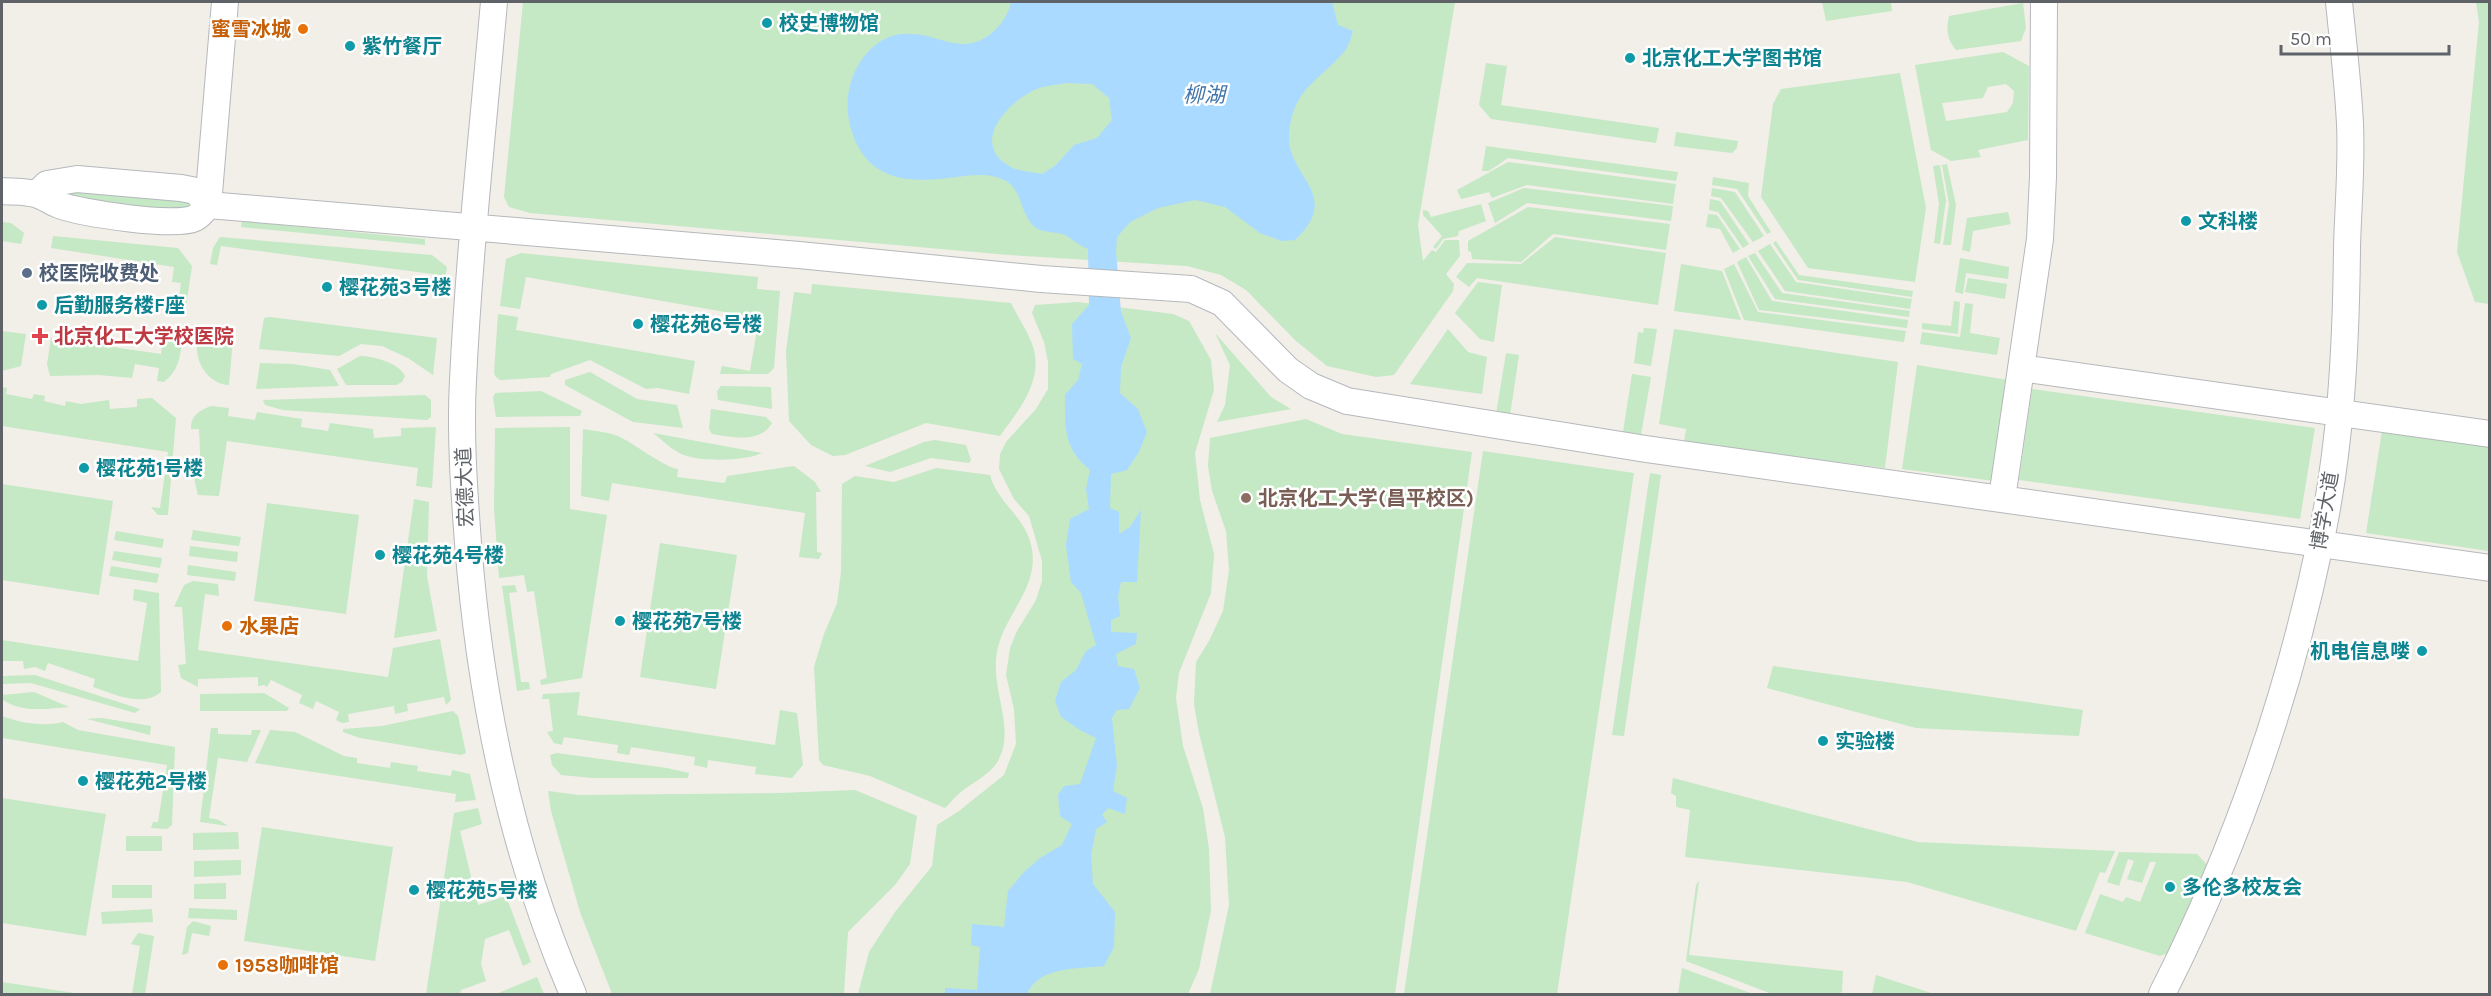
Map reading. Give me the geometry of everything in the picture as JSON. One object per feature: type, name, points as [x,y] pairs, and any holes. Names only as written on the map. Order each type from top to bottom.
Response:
[{"type":"street","points":[[2,190],[37,194],[57,204],[81,211],[148,219],[194,219],[208,205],[225,2]]},
{"type":"street","name":"宏德大道","points":[[494,2],[462,393],[465,504],[474,610],[495,749],[517,838],[573,994]]},
{"type":"street","points":[[2002,498],[2040,239],[2043,177],[2044,2]]},
{"type":"street","name":"博学大道","points":[[2162,994],[2194,932],[2245,810],[2281,700],[2321,543],[2340,414],[2346,298],[2350,127],[2339,2]]},
{"type":"street","points":[[37,194],[47,184],[77,179],[182,188],[196,191],[208,205],[1191,289],[1222,303],[1288,370],[1311,386],[1347,401],[1646,449],[2490,568]]},
{"type":"street","points":[[2021,368],[2490,435]]},
{"type":"green space","points":[[523,2],[1455,2],[1418,225],[1423,261],[1432,250],[1436,252],[1445,240],[1459,240],[1460,256],[1446,274],[1454,284],[1453,291],[1394,375],[1376,377],[1327,366],[1296,341],[1246,290],[1221,275],[1187,266],[1009,255],[530,213],[509,207],[504,197]]},
{"type":"green space","points":[[1822,2],[1891,2],[1892,11],[1826,21]]},
{"type":"green space","points":[[2476,2],[2490,2],[2489,304],[2475,302],[2457,252],[2479,22]]},
{"type":"green space","points":[[2023,3],[2026,28],[2021,41],[1956,50],[1951,42],[1948,30],[1949,16]]},
{"type":"green space","points":[[2003,52],[2029,66],[2028,140],[1978,150],[1981,157],[1951,161],[1931,150],[1915,65]],"holes":[[[2006,84],[2014,91],[2013,103],[2007,112],[1946,121],[1942,103],[1983,98],[1988,87]]]},
{"type":"green space","points":[[1486,63],[1507,66],[1501,105],[1659,128],[1656,143],[1491,119],[1479,105]]},
{"type":"green space","points":[[1900,73],[1926,208],[1915,282],[1808,268],[1761,197],[1773,104],[1781,89]]},
{"type":"green space","points":[[1676,132],[1738,141],[1737,148],[1732,153],[1674,146]]},
{"type":"green space","points":[[1486,146],[1678,172],[1676,181],[1508,158],[1489,171],[1482,171]]},
{"type":"green space","points":[[1508,162],[1676,184],[1673,204],[1527,185],[1492,198],[1489,192],[1461,199],[1457,190]]},
{"type":"green space","points":[[1947,164],[1956,205],[1951,245],[1943,245],[1949,204],[1942,165]]},
{"type":"green space","points":[[1940,165],[1946,200],[1940,244],[1934,243],[1939,204],[1933,166]]},
{"type":"green space","points":[[1713,177],[1749,183],[1748,196],[1771,232],[1767,234],[1737,189],[1712,185]]},
{"type":"green space","points":[[1524,188],[1673,206],[1671,221],[1527,203],[1495,223],[1488,203]]},
{"type":"green space","points":[[1712,188],[1735,192],[1764,236],[1753,242],[1721,198],[1711,196]]},
{"type":"green space","points":[[65,189],[182,196],[190,203],[184,211],[92,203],[62,196]]},
{"type":"green space","points":[[1710,199],[1720,201],[1749,244],[1743,248],[1718,212],[1709,210]]},
{"type":"green space","points":[[1481,204],[1486,221],[1459,231],[1458,236],[1443,239],[1436,249],[1433,247],[1442,236],[1423,215],[1423,210],[1428,211],[1431,217]]},
{"type":"green space","points":[[1528,207],[1670,224],[1666,250],[1553,234],[1521,262],[1472,259],[1471,252],[1468,251],[1468,241]]},
{"type":"green space","points":[[2008,212],[2011,224],[1973,231],[1970,252],[1962,250],[1967,218]]},
{"type":"green space","points":[[1708,214],[1717,215],[1740,249],[1733,253],[1720,229],[1706,227]]},
{"type":"green space","points":[[242,221],[425,239],[425,245],[241,227]]},
{"type":"green space","points":[[2,222],[11,223],[24,233],[21,244],[2,241]]},
{"type":"green space","points":[[53,236],[178,248],[192,266],[186,307],[178,305],[181,283],[172,282],[174,267],[51,248]]},
{"type":"green space","points":[[220,237],[432,255],[447,267],[442,299],[438,298],[440,275],[221,246],[217,265],[210,264],[213,248]]},
{"type":"green space","points":[[1555,237],[1666,253],[1658,305],[1477,278],[1469,287],[1456,277],[1467,263],[1521,264]]},
{"type":"green space","points":[[1776,241],[1799,275],[1913,291],[1912,297],[1798,280],[1773,243]]},
{"type":"green space","points":[[1770,244],[1796,282],[1912,299],[1910,309],[1785,291],[1758,251]]},
{"type":"green space","points":[[521,253],[758,277],[757,289],[780,291],[774,368],[768,374],[720,374],[722,366],[750,371],[759,318],[526,277],[520,309],[500,306],[506,259]]},
{"type":"green space","points":[[1755,253],[1782,293],[1910,311],[1909,317],[1775,299],[1748,256]]},
{"type":"green space","points":[[1746,257],[1772,301],[1908,320],[1907,328],[1759,310],[1737,262]]},
{"type":"green space","points":[[1960,258],[2009,267],[2008,279],[1966,273],[1963,294],[1955,292]]},
{"type":"green space","points":[[1681,264],[1722,271],[1741,320],[1674,311]]},
{"type":"green space","points":[[1734,264],[1758,312],[1906,331],[1904,342],[1744,320],[1724,269]]},
{"type":"green space","points":[[1968,278],[2007,284],[2005,299],[1965,292]]},
{"type":"green space","points":[[1478,282],[1502,285],[1494,342],[1480,339],[1455,313]]},
{"type":"green space","points":[[812,284],[1011,303],[1034,350],[1035,374],[1027,396],[1000,436],[926,423],[845,455],[833,456],[811,445],[789,421],[786,351],[794,292],[811,294]]},
{"type":"green space","points":[[1954,301],[1960,302],[1958,334],[1922,329],[1922,323],[1951,326]]},
{"type":"green space","points":[[1078,302],[1173,314],[1189,321],[1211,360],[1214,390],[1195,453],[1200,500],[1214,554],[1211,593],[1179,673],[1176,698],[1183,746],[1203,808],[1209,849],[1211,910],[1199,969],[1188,994],[858,994],[869,952],[895,912],[932,866],[937,825],[959,811],[1004,775],[1016,744],[1014,709],[1006,675],[1010,648],[1017,631],[1036,600],[1042,581],[1042,561],[1029,516],[1014,499],[999,469],[1000,454],[1006,442],[1036,409],[1048,389],[1048,362],[1044,342],[1032,313],[1035,305]]},
{"type":"green space","points":[[1965,303],[1973,304],[1970,333],[2000,338],[1997,355],[1920,344],[1922,332],[1960,337]]},
{"type":"green space","points":[[498,314],[518,317],[516,330],[695,361],[689,394],[658,388],[646,389],[590,360],[551,374],[550,377],[500,380],[494,372]]},
{"type":"green space","points":[[264,318],[437,338],[433,375],[408,358],[382,346],[361,344],[339,356],[259,349]]},
{"type":"green space","points":[[1644,328],[1657,329],[1651,366],[1634,363],[1638,332],[1643,333]]},
{"type":"green space","points":[[174,329],[184,330],[181,352],[174,371],[164,382],[157,381],[159,368],[135,364],[132,378],[99,375],[50,376],[47,364],[51,338],[161,354],[163,338],[172,339]]},
{"type":"green space","points":[[1448,329],[1468,352],[1487,357],[1482,394],[1410,384]]},
{"type":"green space","points":[[1674,329],[1898,362],[1885,468],[1684,442],[1686,429],[1659,424]]},
{"type":"green space","points":[[2,331],[26,334],[21,366],[2,371]]},
{"type":"green space","points":[[1215,333],[1271,397],[1291,409],[1217,422],[1225,405],[1230,365]]},
{"type":"green space","points":[[230,336],[233,339],[229,385],[215,381],[205,372],[199,360],[197,346],[208,339]]},
{"type":"green space","points":[[1506,353],[1519,355],[1510,416],[1496,414]]},
{"type":"green space","points":[[360,356],[379,359],[397,367],[405,376],[402,382],[396,385],[346,385],[337,369]]},
{"type":"green space","points":[[260,363],[293,364],[330,370],[339,386],[256,389]]},
{"type":"green space","points":[[1917,365],[2008,380],[1994,481],[1902,469]]},
{"type":"green space","points":[[590,372],[637,399],[677,405],[683,428],[633,422],[565,385],[565,380]]},
{"type":"green space","points":[[1632,374],[1651,377],[1641,435],[1623,432]]},
{"type":"green space","points":[[721,386],[771,387],[772,409],[718,400],[717,391]]},
{"type":"green space","points":[[2,387],[7,388],[6,394],[32,399],[34,394],[45,396],[44,401],[65,406],[66,401],[81,404],[109,400],[110,409],[137,407],[137,399],[152,398],[176,418],[168,515],[158,515],[151,507],[160,508],[168,452],[2,426]]},
{"type":"green space","points":[[2032,389],[2315,428],[2300,519],[2019,480]]},
{"type":"green space","points":[[541,391],[582,411],[580,416],[496,417],[493,398],[495,393]]},
{"type":"green space","points":[[425,395],[431,400],[431,417],[427,420],[283,410],[265,405],[263,400]]},
{"type":"green space","points":[[211,406],[229,408],[228,416],[255,420],[257,412],[302,419],[301,427],[328,431],[330,423],[373,429],[374,438],[401,436],[401,428],[436,427],[432,488],[416,486],[418,468],[227,441],[219,496],[198,495],[193,474],[201,473],[199,429],[191,429],[191,424],[196,414]]},
{"type":"green space","points":[[711,409],[766,417],[772,423],[760,434],[745,438],[712,434],[709,429]]},
{"type":"green space","points":[[1306,419],[1342,434],[1472,452],[1395,994],[1210,994],[1229,905],[1225,837],[1194,704],[1196,662],[1223,611],[1229,570],[1226,531],[1212,491],[1208,466],[1210,438]]},
{"type":"green space","points":[[570,427],[570,509],[607,515],[582,678],[541,685],[540,680],[547,678],[534,591],[527,592],[524,575],[499,578],[494,508],[495,428]]},
{"type":"green space","points":[[583,429],[620,437],[665,464],[678,469],[677,477],[725,483],[727,476],[794,466],[815,482],[821,492],[816,492],[817,552],[822,553],[819,559],[799,557],[805,513],[612,483],[609,501],[581,496]]},
{"type":"green space","points":[[2382,431],[2489,446],[2489,551],[2366,533]]},
{"type":"green space","points":[[653,433],[762,453],[735,459],[712,460],[692,457],[676,451]]},
{"type":"green space","points":[[935,440],[966,445],[971,460],[969,463],[931,458],[890,472],[865,466],[924,442]]},
{"type":"green space","points":[[1483,451],[1634,473],[1557,994],[1404,994]]},
{"type":"green space","points":[[936,468],[990,475],[999,493],[1028,535],[1033,559],[1031,573],[1022,598],[1002,634],[998,647],[996,677],[1005,733],[999,759],[987,774],[959,794],[945,808],[870,776],[823,765],[819,760],[814,667],[837,603],[841,572],[842,484],[855,476],[894,482]]},
{"type":"green space","points":[[1650,473],[1661,475],[1624,736],[1612,735]]},
{"type":"green space","points":[[2,484],[113,501],[99,595],[2,580]]},
{"type":"green space","points":[[414,499],[429,502],[427,576],[437,631],[394,638]]},
{"type":"green space","points":[[267,503],[359,515],[346,614],[254,601]]},
{"type":"green space","points":[[193,530],[241,537],[239,546],[191,540]]},
{"type":"green space","points":[[116,531],[164,539],[162,548],[114,540]]},
{"type":"green space","points":[[660,543],[737,555],[716,689],[640,677]]},
{"type":"green space","points":[[190,546],[238,552],[237,562],[189,556]]},
{"type":"green space","points":[[114,551],[162,558],[160,568],[112,560]]},
{"type":"green space","points":[[188,565],[236,572],[235,581],[187,575]]},
{"type":"green space","points":[[111,566],[159,574],[157,583],[109,576]]},
{"type":"green space","points":[[193,581],[218,584],[219,596],[205,594],[198,650],[388,677],[393,648],[440,639],[451,700],[446,705],[444,697],[407,704],[408,711],[395,714],[394,706],[348,714],[349,722],[342,723],[336,720],[339,712],[316,701],[313,709],[299,703],[302,695],[271,680],[267,687],[258,686],[258,677],[198,679],[198,687],[181,678],[178,665],[186,664],[182,607],[174,607],[184,585]]},
{"type":"green space","points":[[515,585],[517,592],[509,593],[521,682],[529,682],[530,689],[517,691],[502,586]]},
{"type":"green space","points":[[134,589],[159,593],[161,692],[153,697],[136,699],[119,696],[93,687],[95,679],[48,663],[45,671],[35,667],[24,669],[23,661],[2,661],[2,640],[138,661],[147,603],[133,600]]},
{"type":"green space","points":[[1773,666],[2083,710],[2079,736],[1916,728],[1767,688]]},
{"type":"green space","points":[[35,675],[140,709],[135,713],[31,683],[2,684],[2,676]]},
{"type":"green space","points":[[34,692],[69,707],[25,708],[2,699],[2,695]]},
{"type":"green space","points":[[580,692],[577,715],[775,745],[780,710],[797,713],[803,765],[792,778],[755,774],[756,767],[708,760],[707,768],[694,765],[695,757],[631,747],[629,755],[617,753],[618,745],[564,737],[562,745],[554,743],[547,732],[553,731],[549,699],[542,699],[543,694]]},
{"type":"green space","points":[[264,693],[289,708],[287,711],[200,711],[200,694]]},
{"type":"green space","points":[[453,711],[458,716],[466,753],[461,755],[360,738],[343,732],[343,729],[382,726]]},
{"type":"green space","points":[[2,716],[32,724],[63,722],[78,730],[175,747],[172,825],[167,829],[151,828],[153,822],[158,822],[167,765],[2,738]]},
{"type":"green space","points":[[102,718],[151,726],[150,735],[87,719]]},
{"type":"green space","points":[[211,728],[218,728],[218,734],[251,735],[252,730],[261,730],[247,762],[218,758],[209,818],[219,820],[228,826],[200,822]]},
{"type":"green space","points":[[270,730],[295,732],[344,756],[357,758],[357,763],[390,768],[391,762],[418,766],[417,771],[451,776],[452,770],[470,774],[476,800],[455,802],[456,794],[255,763]]},
{"type":"green space","points":[[557,753],[689,773],[688,778],[593,778],[561,775],[552,765],[550,755]]},
{"type":"green space","points":[[1673,778],[1918,842],[2115,851],[2105,873],[2100,872],[2076,931],[1907,882],[1685,857],[1690,810],[1676,807],[1676,796],[1671,793]]},
{"type":"green space","points":[[855,790],[917,816],[910,864],[895,885],[848,932],[844,994],[612,994],[580,912],[551,811],[548,791],[579,795]]},
{"type":"green space","points":[[2,798],[106,814],[86,936],[2,923]]},
{"type":"green space","points":[[478,808],[482,824],[460,831],[478,905],[506,896],[531,962],[523,966],[509,930],[485,939],[481,964],[486,981],[461,990],[460,994],[426,994],[454,813]]},
{"type":"green space","points":[[262,827],[393,847],[375,961],[244,941]]},
{"type":"green space","points":[[238,832],[239,849],[193,850],[193,833]]},
{"type":"green space","points":[[126,836],[162,836],[162,851],[126,851]]},
{"type":"green space","points":[[2119,852],[2197,854],[2210,868],[2180,949],[2160,956],[2085,933],[2100,894],[2123,902],[2126,897],[2140,902],[2156,862],[2150,862],[2142,883],[2127,879],[2134,861],[2128,859],[2119,886],[2107,882]]},
{"type":"green space","points":[[241,860],[241,875],[194,877],[194,861]]},
{"type":"green space","points":[[1699,881],[1689,955],[1843,971],[1842,992],[1837,994],[1772,994],[1686,961],[1696,885]]},
{"type":"green space","points":[[226,883],[226,899],[194,899],[194,884]]},
{"type":"green space","points":[[112,885],[152,885],[152,898],[112,898]]},
{"type":"green space","points":[[189,908],[237,910],[237,920],[188,918]]},
{"type":"green space","points":[[152,909],[153,922],[102,924],[101,912]]},
{"type":"green space","points":[[193,921],[211,926],[209,936],[192,933],[188,953],[182,955],[187,927]]},
{"type":"green space","points":[[138,933],[154,936],[145,994],[132,994],[140,946],[131,944]]},
{"type":"green space","points":[[1682,968],[1753,994],[1678,994]]},
{"type":"green space","points":[[1876,975],[1934,994],[1872,994]]},
{"type":"green space","points":[[537,977],[544,994],[496,994]]},
{"type":"green space","points":[[2,982],[81,994],[2,994]]},
{"type":"water","name":"柳湖","points":[[1011,2],[1332,2],[1338,25],[1353,31],[1344,52],[1308,87],[1301,96],[1291,118],[1290,149],[1314,198],[1314,210],[1309,224],[1295,240],[1281,241],[1260,233],[1225,207],[1195,200],[1158,208],[1130,222],[1117,237],[1121,312],[1131,338],[1121,367],[1120,393],[1138,409],[1147,432],[1139,452],[1127,470],[1111,474],[1110,508],[1119,512],[1119,534],[1130,527],[1141,510],[1137,582],[1121,582],[1118,597],[1120,616],[1111,620],[1111,632],[1137,633],[1136,644],[1116,654],[1118,666],[1134,669],[1140,688],[1129,709],[1117,710],[1112,718],[1117,766],[1113,791],[1127,798],[1125,814],[1108,808],[1102,815],[1107,822],[1096,829],[1091,855],[1093,884],[1115,912],[1114,947],[1104,966],[1071,969],[1050,974],[1040,978],[1027,994],[945,994],[945,988],[977,990],[980,947],[971,945],[972,924],[1004,927],[1008,891],[1040,858],[1062,845],[1072,824],[1060,816],[1058,795],[1064,786],[1080,784],[1096,738],[1061,717],[1055,701],[1061,682],[1076,670],[1086,651],[1096,645],[1081,593],[1071,582],[1066,545],[1070,519],[1089,509],[1086,489],[1090,470],[1081,462],[1070,445],[1067,436],[1065,407],[1065,395],[1078,380],[1082,364],[1073,359],[1072,324],[1089,305],[1088,249],[1065,235],[1038,229],[1028,219],[1016,191],[1006,181],[999,178],[978,175],[919,180],[892,176],[881,170],[870,163],[854,138],[849,122],[848,99],[850,84],[857,67],[868,52],[883,40],[901,34],[911,34],[957,44],[972,43],[995,30],[1009,10]],"holes":[[[1066,83],[1092,84],[1109,98],[1112,120],[1097,138],[1074,145],[1056,165],[1042,174],[1013,168],[996,154],[992,144],[997,123],[1024,96],[1034,90]]]},
{"type":"place","name":"校史博物馆","points":[[767,23]]},
{"type":"place","name":"蜜雪冰城","points":[[303,29]]},
{"type":"place","name":"紫竹餐厅","points":[[350,46]]},
{"type":"place","name":"北京化工大学图书馆","points":[[1630,58]]},
{"type":"place","name":"文科楼","points":[[2186,221]]},
{"type":"place","name":"校医院收费处","points":[[27,273]]},
{"type":"place","name":"樱花苑3号楼","points":[[327,287]]},
{"type":"place","name":"后勤服务楼F座","points":[[42,305]]},
{"type":"place","name":"樱花苑6号楼","points":[[638,324]]},
{"type":"place","name":"北京化工大学校医院","points":[[40,336]]},
{"type":"place","name":"樱花苑1号楼","points":[[84,468]]},
{"type":"place","name":"北京化工大学(昌平校区)","points":[[1246,498]]},
{"type":"place","name":"樱花苑4号楼","points":[[380,555]]},
{"type":"place","name":"樱花苑7号楼","points":[[620,621]]},
{"type":"place","name":"水果店","points":[[227,626]]},
{"type":"place","name":"机电信息喽","points":[[2422,651]]},
{"type":"place","name":"实验楼","points":[[1823,741]]},
{"type":"place","name":"樱花苑2号楼","points":[[83,781]]},
{"type":"place","name":"多伦多校友会","points":[[2170,887]]},
{"type":"place","name":"樱花苑5号楼","points":[[414,890]]},
{"type":"place","name":"1958咖啡馆","points":[[223,965]]}]
